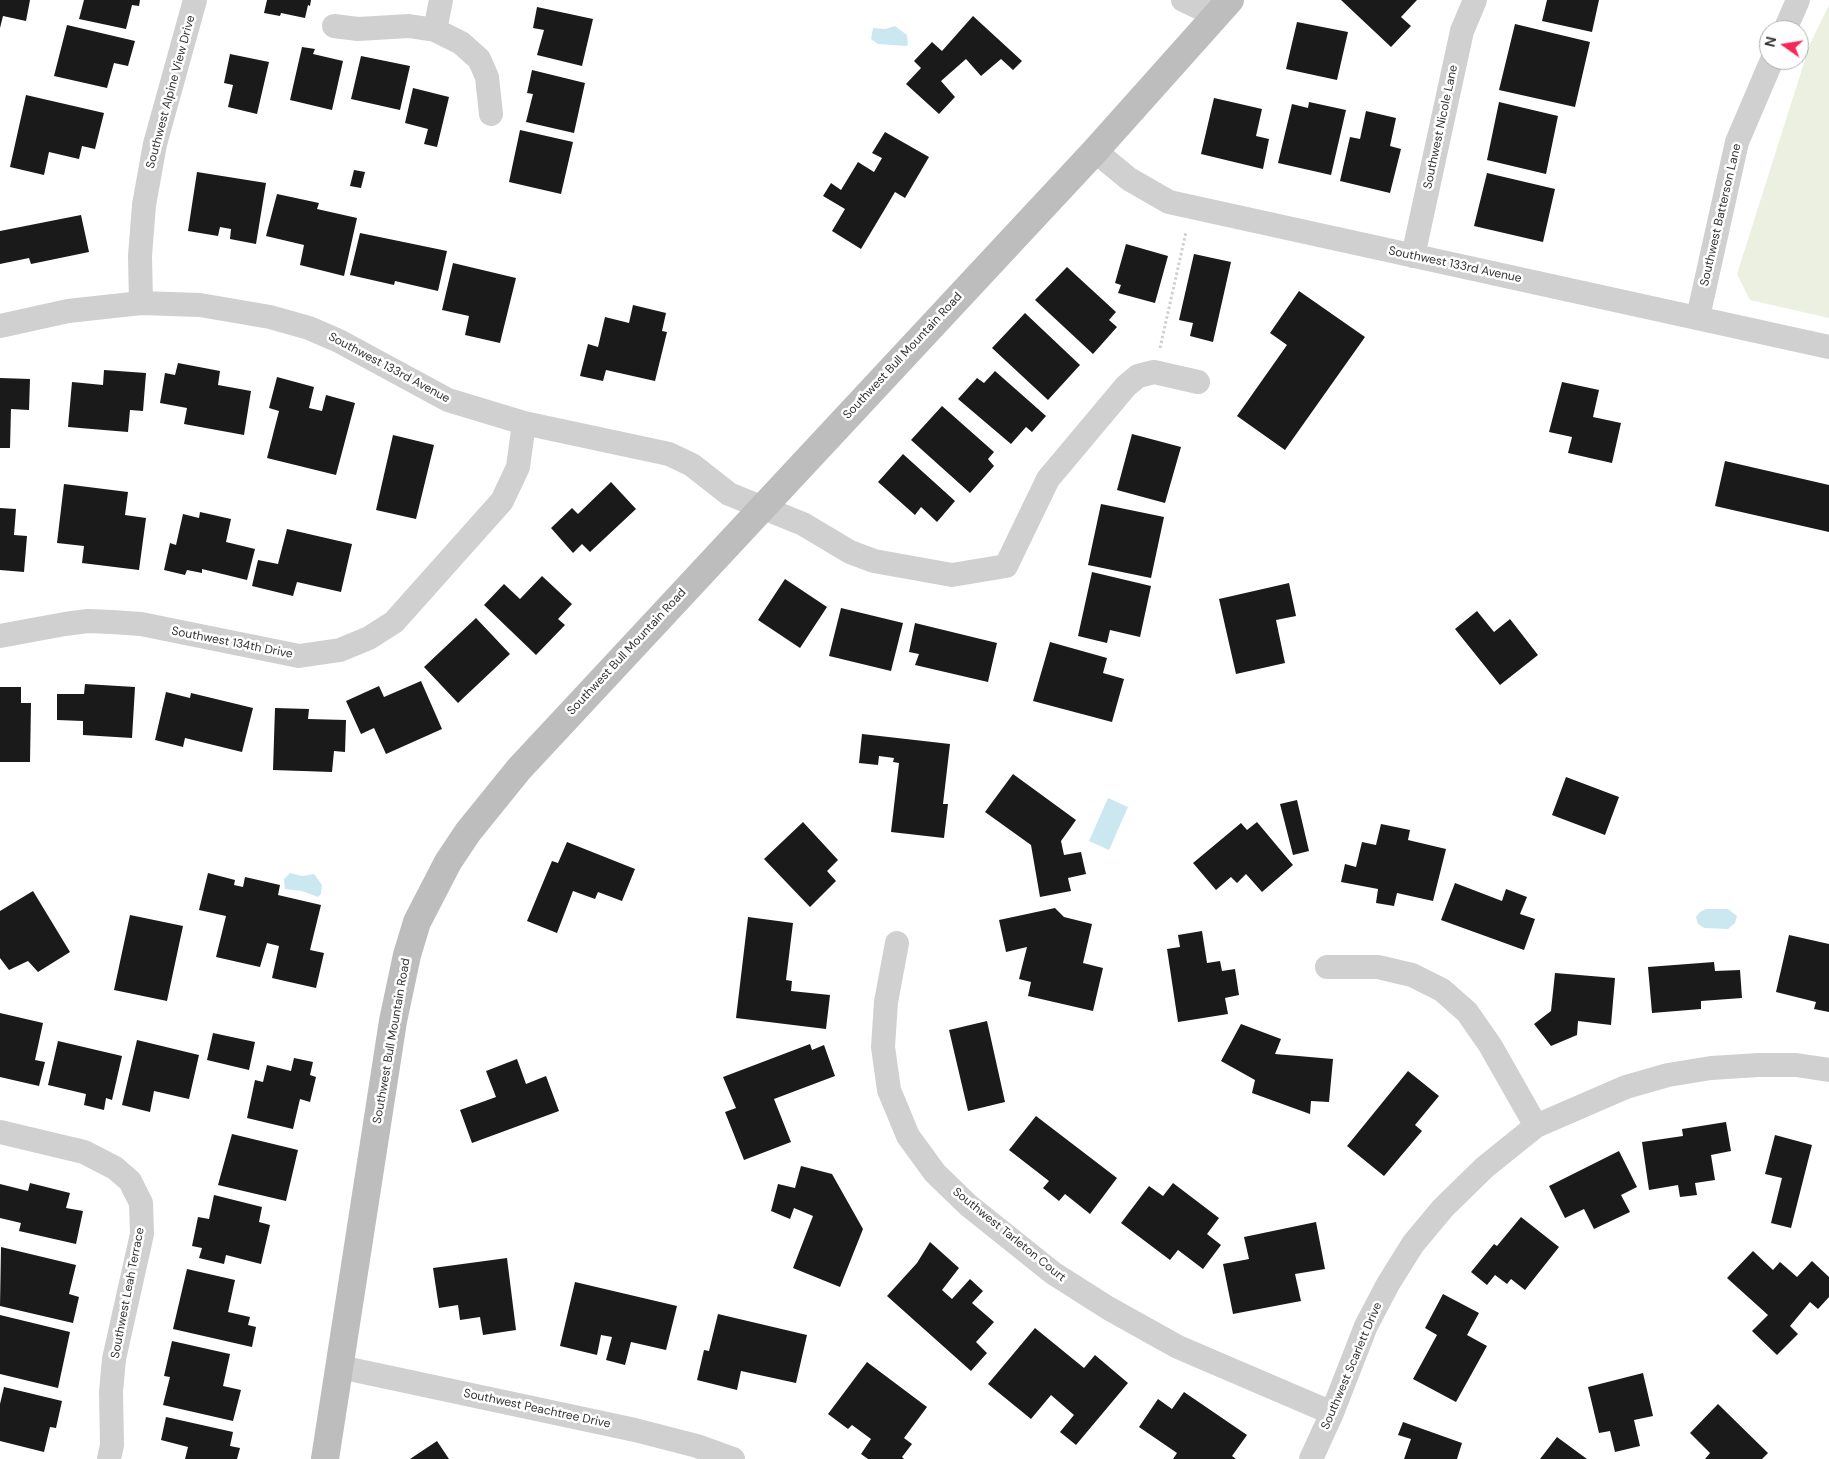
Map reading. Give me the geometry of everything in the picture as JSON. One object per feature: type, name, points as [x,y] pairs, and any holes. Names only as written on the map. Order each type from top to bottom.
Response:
[{"type":"main road","name":"Southwest Bull Mountain Road","points":[[324,1459],[393,1021],[407,955],[417,922],[448,862],[468,832],[519,769],[762,506],[1095,151],[1224,8]]},
{"type":"street","name":"Southwest Alpine View Drive","points":[[141,303],[140,256],[144,205],[156,144],[195,0]]},
{"type":"street","points":[[435,30],[442,0]]},
{"type":"street","points":[[1183,0],[1224,8]]},
{"type":"street","name":"Southwest Nicole Lane","points":[[1413,256],[1462,31],[1475,0]]},
{"type":"street","points":[[1789,20],[1798,0]]},
{"type":"street","points":[[334,26],[358,29],[409,26],[435,30],[461,43],[480,59],[487,77],[491,114]]},
{"type":"street","name":"Southwest Batterson Lane","points":[[1698,317],[1737,142],[1768,70]]},
{"type":"street","name":"Southwest 133rd Avenue","points":[[1095,151],[1151,193],[1169,202],[1829,347]]},
{"type":"street","name":"Southwest 133rd Avenue","points":[[0,326],[68,311],[141,303],[173,303],[226,309],[270,317],[309,328],[339,341],[448,400],[524,423],[670,454],[692,465],[729,494],[803,524],[850,552],[874,561],[952,576],[1006,566],[1048,479],[1126,386],[1138,376],[1154,372]]},
{"type":"street","points":[[1154,372],[1198,382]]},
{"type":"street","name":"Southwest 134th Drive","points":[[0,636],[88,621],[142,624],[299,656],[340,650],[370,638],[394,622],[502,501],[518,466],[524,423]]},
{"type":"street","name":"Southwest Tarleton Court","points":[[897,943],[886,1002],[883,1046],[889,1090],[908,1136],[935,1173],[968,1205],[1053,1273],[1108,1308],[1178,1347],[1332,1413]]},
{"type":"street","points":[[1327,967],[1378,967],[1412,975],[1442,990],[1467,1012],[1490,1045],[1536,1126]]},
{"type":"street","name":"Southwest Scarlett Drive","points":[[1311,1459],[1332,1413],[1366,1326],[1388,1284],[1413,1244],[1443,1208],[1478,1174],[1536,1126],[1626,1087],[1668,1074],[1711,1068],[1759,1065],[1796,1066],[1829,1070]]},
{"type":"street","name":"Southwest Leah Terrace","points":[[0,1132],[84,1152],[120,1172],[130,1181],[141,1203],[142,1234],[114,1358],[111,1392],[112,1445],[109,1459]]},
{"type":"street","name":"Southwest Peachtree Drive","points":[[340,1367],[635,1430],[697,1446],[733,1459]]},
{"type":"path","points":[[1154,372],[1191,207]]},
{"type":"green space","points":[[1829,5],[1829,318],[1750,300],[1737,274],[1802,70],[1809,70],[1810,44]]},
{"type":"water","points":[[895,26],[907,35],[908,44],[906,46],[878,44],[871,39],[873,28],[885,29]]},
{"type":"water","points":[[1108,798],[1128,807],[1109,850],[1089,841]]},
{"type":"water","points":[[290,873],[302,876],[314,874],[322,885],[321,894],[318,897],[302,891],[285,889],[284,879]]},
{"type":"water","points":[[1706,909],[1728,909],[1737,916],[1735,923],[1728,929],[1704,928],[1698,924],[1696,917]]},
{"type":"building","points":[[0,0],[30,0],[26,21],[3,16],[0,28]]},
{"type":"building","points":[[84,0],[140,0],[139,6],[132,5],[126,29],[79,19]]},
{"type":"building","points":[[267,0],[311,0],[305,18],[281,13],[280,16],[264,13]]},
{"type":"building","points":[[1341,0],[1417,0],[1401,17],[1411,26],[1391,47]]},
{"type":"building","points":[[1547,0],[1599,0],[1592,32],[1542,21]]},
{"type":"building","points":[[537,7],[593,19],[582,66],[537,55],[544,30],[533,28]]},
{"type":"building","points":[[973,16],[1022,61],[1013,70],[1001,59],[981,76],[966,59],[941,81],[955,97],[939,114],[906,84],[921,68],[914,61],[932,42],[942,51]]},
{"type":"building","points":[[1297,22],[1348,32],[1337,80],[1286,69]]},
{"type":"building","points":[[1515,24],[1590,42],[1575,107],[1499,90]]},
{"type":"building","points":[[67,25],[135,41],[128,66],[114,63],[107,88],[54,76]]},
{"type":"building","points":[[302,47],[315,49],[313,54],[343,61],[332,110],[290,100]]},
{"type":"building","points":[[230,54],[269,62],[257,114],[228,107],[233,85],[224,83]]},
{"type":"building","points":[[361,56],[410,66],[400,110],[351,99]]},
{"type":"building","points":[[532,70],[585,83],[574,133],[526,122],[533,94],[527,93]]},
{"type":"building","points":[[413,88],[449,97],[437,147],[424,144],[428,129],[405,123]]},
{"type":"building","points":[[26,95],[104,113],[95,149],[82,146],[79,159],[49,152],[44,175],[10,167]]},
{"type":"building","points":[[1214,98],[1262,109],[1256,136],[1269,139],[1263,169],[1201,154]]},
{"type":"building","points":[[1309,102],[1346,110],[1331,175],[1278,163],[1292,104],[1308,108]]},
{"type":"building","points":[[1499,102],[1558,116],[1546,174],[1487,160]]},
{"type":"building","points":[[1366,111],[1396,118],[1390,146],[1401,149],[1390,193],[1340,181],[1350,137],[1360,139]]},
{"type":"building","points":[[520,130],[573,142],[561,194],[509,182]]},
{"type":"building","points":[[885,132],[929,157],[905,198],[895,192],[861,249],[832,231],[845,209],[823,196],[831,183],[841,190],[858,162],[874,172],[882,158],[872,153]]},
{"type":"building","points":[[354,170],[365,172],[361,188],[350,186]]},
{"type":"building","points":[[197,172],[266,183],[256,244],[230,239],[231,229],[220,227],[218,236],[188,231]]},
{"type":"building","points":[[1487,173],[1555,189],[1543,242],[1474,226]]},
{"type":"building","points":[[277,194],[319,203],[317,209],[357,218],[344,276],[300,265],[304,245],[266,236]]},
{"type":"building","points":[[81,215],[89,252],[31,264],[29,258],[0,264],[0,231]]},
{"type":"building","points":[[360,233],[447,251],[438,291],[395,281],[394,285],[350,275]]},
{"type":"building","points":[[1126,244],[1168,256],[1155,303],[1118,293],[1121,285],[1115,283]]},
{"type":"building","points":[[1194,254],[1231,262],[1213,342],[1190,336],[1193,323],[1179,320]]},
{"type":"building","points":[[453,263],[516,278],[500,343],[465,335],[469,316],[442,310]]},
{"type":"building","points":[[1067,267],[1116,312],[1109,320],[1117,327],[1093,354],[1035,300]]},
{"type":"building","points":[[1299,291],[1365,337],[1285,450],[1237,416],[1287,345],[1270,333]]},
{"type":"building","points":[[633,305],[666,313],[662,331],[667,332],[655,381],[606,370],[603,381],[580,376],[588,344],[598,347],[605,317],[629,323]]},
{"type":"building","points":[[1025,313],[1080,365],[1048,400],[992,348]]},
{"type":"building","points":[[178,363],[220,371],[218,385],[251,391],[244,435],[184,424],[187,408],[160,403],[165,373],[175,375]]},
{"type":"building","points":[[104,370],[146,373],[143,411],[130,410],[128,432],[68,427],[72,382],[103,385]]},
{"type":"building","points":[[995,371],[1046,416],[1032,432],[1026,427],[1011,444],[958,399],[977,378],[984,383]]},
{"type":"building","points":[[277,377],[314,387],[309,408],[322,411],[326,395],[355,403],[336,475],[267,458],[279,411],[269,408]]},
{"type":"building","points":[[0,378],[30,379],[29,410],[11,409],[10,448],[0,448]]},
{"type":"building","points":[[1562,382],[1599,390],[1593,417],[1621,423],[1612,463],[1568,453],[1572,437],[1549,432]]},
{"type":"building","points":[[942,406],[994,452],[988,459],[994,466],[970,493],[911,440]]},
{"type":"building","points":[[1132,434],[1181,447],[1165,503],[1117,490]]},
{"type":"building","points":[[393,435],[434,445],[416,519],[376,510]]},
{"type":"building","points":[[903,454],[955,501],[937,522],[921,507],[915,515],[878,482]]},
{"type":"building","points":[[1725,461],[1829,485],[1829,532],[1715,506]]},
{"type":"building","points":[[611,482],[636,509],[590,552],[582,544],[573,553],[551,528],[572,508],[578,514]]},
{"type":"building","points":[[64,484],[128,492],[125,515],[146,518],[139,570],[82,563],[84,546],[57,543]]},
{"type":"building","points":[[1101,504],[1164,517],[1151,578],[1088,565]]},
{"type":"building","points":[[0,508],[16,509],[14,535],[27,536],[24,572],[0,570]]},
{"type":"building","points":[[200,512],[231,519],[226,542],[255,549],[247,580],[202,569],[202,573],[187,570],[185,575],[164,570],[170,543],[176,545],[183,514],[199,518]]},
{"type":"building","points":[[287,529],[352,544],[341,592],[297,582],[293,596],[252,586],[258,560],[278,564]]},
{"type":"building","points":[[1092,572],[1151,586],[1140,637],[1110,630],[1107,643],[1078,636]]},
{"type":"building","points":[[542,576],[572,604],[558,619],[565,625],[536,655],[484,605],[504,584],[520,599]]},
{"type":"building","points":[[785,579],[827,607],[800,648],[758,620]]},
{"type":"building","points":[[1289,583],[1296,616],[1276,620],[1285,663],[1236,674],[1219,599]]},
{"type":"building","points":[[841,608],[903,623],[891,671],[829,656]]},
{"type":"building","points":[[1477,611],[1494,632],[1510,619],[1538,655],[1500,685],[1455,629]]},
{"type":"building","points":[[476,618],[510,654],[458,703],[424,667]]},
{"type":"building","points":[[915,623],[997,643],[988,682],[915,665],[919,654],[909,652]]},
{"type":"building","points":[[1050,642],[1107,658],[1103,673],[1124,679],[1112,722],[1033,701]]},
{"type":"building","points":[[421,681],[442,729],[386,754],[374,728],[361,734],[346,701],[379,686],[384,697]]},
{"type":"building","points":[[85,684],[135,687],[132,738],[83,735],[83,721],[57,720],[57,694],[84,694]]},
{"type":"building","points":[[0,687],[21,687],[21,703],[31,703],[30,762],[0,762]]},
{"type":"building","points":[[166,692],[190,698],[191,693],[253,708],[242,752],[185,738],[183,747],[155,740]]},
{"type":"building","points":[[275,708],[309,709],[308,719],[346,720],[345,752],[334,751],[332,772],[273,770]]},
{"type":"building","points":[[862,734],[950,744],[943,804],[948,804],[944,838],[891,832],[899,763],[893,762],[894,758],[879,756],[878,765],[859,763]]},
{"type":"building","points":[[1013,774],[1076,820],[1061,841],[1064,855],[1081,852],[1086,874],[1068,878],[1071,891],[1040,897],[1031,845],[985,812]]},
{"type":"building","points":[[1566,777],[1619,797],[1605,835],[1552,815]]},
{"type":"building","points":[[1297,800],[1309,851],[1293,855],[1280,804]]},
{"type":"building","points":[[803,822],[838,860],[827,871],[836,881],[810,907],[764,859]]},
{"type":"building","points":[[1257,822],[1293,865],[1262,892],[1246,874],[1237,883],[1231,877],[1216,890],[1193,863],[1241,823],[1247,830]]},
{"type":"building","points":[[1381,824],[1410,830],[1408,840],[1446,849],[1433,901],[1397,893],[1394,906],[1376,903],[1378,889],[1341,882],[1345,864],[1356,867],[1362,842],[1376,845]]},
{"type":"building","points":[[567,842],[635,869],[622,901],[598,892],[595,899],[573,891],[557,933],[527,921],[552,861],[558,863]]},
{"type":"building","points":[[208,873],[235,880],[234,885],[243,887],[245,877],[280,885],[278,895],[321,905],[310,950],[324,953],[316,988],[272,978],[279,946],[267,943],[260,967],[216,957],[226,916],[199,910]]},
{"type":"building","points":[[1455,883],[1502,901],[1506,889],[1527,897],[1520,914],[1535,919],[1524,950],[1441,920]]},
{"type":"building","points":[[33,891],[70,952],[38,972],[28,961],[9,970],[0,958],[0,911]]},
{"type":"building","points":[[1055,908],[1064,917],[1092,924],[1083,963],[1103,968],[1093,1011],[1028,996],[1031,982],[1019,979],[1027,947],[1006,952],[999,920]]},
{"type":"building","points":[[130,915],[183,926],[167,1001],[114,990]]},
{"type":"building","points":[[748,917],[793,923],[786,980],[792,981],[791,991],[830,995],[826,1029],[736,1018]]},
{"type":"building","points":[[1202,931],[1207,963],[1220,961],[1222,971],[1235,969],[1239,995],[1225,998],[1228,1014],[1178,1022],[1167,949],[1180,947],[1178,935]]},
{"type":"building","points":[[1789,935],[1829,944],[1829,1012],[1814,1009],[1816,1002],[1776,992]]},
{"type":"building","points":[[1714,962],[1715,971],[1740,970],[1742,998],[1701,1001],[1701,1009],[1652,1013],[1648,967]]},
{"type":"building","points":[[1555,973],[1615,978],[1611,1025],[1578,1021],[1577,1035],[1551,1046],[1534,1024],[1551,1011]]},
{"type":"building","points":[[0,1013],[43,1023],[35,1060],[45,1062],[39,1086],[0,1077]]},
{"type":"building","points":[[987,1021],[1005,1102],[968,1111],[949,1030]]},
{"type":"building","points":[[1241,1024],[1281,1039],[1275,1054],[1333,1059],[1329,1102],[1311,1101],[1310,1114],[1252,1093],[1255,1080],[1221,1061]]},
{"type":"building","points":[[213,1033],[255,1042],[249,1070],[207,1060]]},
{"type":"building","points":[[137,1040],[199,1055],[189,1099],[154,1091],[150,1112],[122,1105]]},
{"type":"building","points":[[58,1041],[122,1056],[112,1100],[106,1098],[104,1110],[84,1105],[86,1094],[48,1085]]},
{"type":"building","points":[[810,1044],[812,1050],[824,1045],[835,1076],[774,1099],[791,1142],[744,1160],[725,1112],[736,1108],[723,1077]]},
{"type":"building","points":[[294,1058],[313,1062],[310,1075],[316,1077],[310,1102],[300,1099],[293,1129],[247,1118],[255,1080],[263,1082],[267,1065],[291,1071]]},
{"type":"building","points":[[517,1059],[526,1084],[546,1076],[559,1111],[472,1143],[460,1110],[496,1097],[486,1071]]},
{"type":"building","points":[[1408,1071],[1439,1096],[1415,1125],[1422,1131],[1384,1176],[1347,1146]]},
{"type":"building","points":[[1036,1116],[1117,1178],[1090,1214],[1065,1194],[1059,1201],[1043,1188],[1049,1181],[1009,1150]]},
{"type":"building","points":[[1726,1122],[1731,1151],[1711,1155],[1715,1180],[1695,1183],[1697,1195],[1680,1197],[1678,1185],[1649,1190],[1642,1142],[1683,1136],[1682,1129]]},
{"type":"building","points":[[232,1134],[298,1150],[286,1201],[218,1185]]},
{"type":"building","points":[[1775,1135],[1812,1145],[1791,1228],[1771,1223],[1782,1178],[1765,1174]]},
{"type":"building","points":[[1619,1151],[1637,1187],[1621,1195],[1630,1212],[1594,1229],[1584,1209],[1565,1218],[1549,1186]]},
{"type":"building","points":[[801,1166],[832,1174],[863,1229],[840,1287],[793,1268],[813,1216],[794,1208],[790,1219],[771,1211],[778,1184],[795,1188]]},
{"type":"building","points":[[30,1183],[70,1193],[66,1208],[83,1211],[76,1244],[19,1231],[21,1223],[0,1218],[0,1184],[28,1191]]},
{"type":"building","points":[[1173,1183],[1219,1218],[1207,1234],[1221,1245],[1203,1269],[1178,1250],[1170,1260],[1121,1223],[1149,1186],[1163,1196]]},
{"type":"building","points":[[214,1195],[262,1207],[259,1222],[270,1225],[261,1264],[226,1255],[224,1264],[199,1258],[202,1248],[192,1246],[198,1217],[209,1219]]},
{"type":"building","points":[[1521,1217],[1559,1247],[1525,1290],[1511,1279],[1507,1284],[1495,1275],[1487,1285],[1471,1272],[1494,1244],[1497,1246]]},
{"type":"building","points":[[1316,1222],[1325,1269],[1295,1274],[1301,1301],[1233,1314],[1223,1264],[1249,1259],[1244,1237]]},
{"type":"building","points":[[930,1242],[959,1268],[942,1290],[952,1299],[970,1279],[983,1291],[972,1303],[994,1322],[976,1342],[987,1353],[971,1371],[887,1296],[917,1263]]},
{"type":"building","points":[[1,1247],[76,1265],[69,1294],[79,1297],[73,1323],[0,1306]]},
{"type":"building","points":[[1753,1251],[1773,1270],[1780,1262],[1797,1277],[1812,1261],[1829,1277],[1829,1297],[1818,1309],[1810,1302],[1790,1326],[1798,1334],[1777,1355],[1752,1331],[1768,1315],[1727,1278]]},
{"type":"building","points":[[507,1258],[516,1330],[483,1335],[480,1317],[460,1320],[458,1305],[439,1308],[433,1268]]},
{"type":"building","points":[[187,1269],[235,1280],[228,1312],[250,1317],[248,1325],[256,1327],[252,1347],[173,1329]]},
{"type":"building","points":[[575,1282],[677,1306],[666,1350],[631,1342],[625,1365],[606,1360],[612,1337],[601,1335],[597,1355],[560,1346]]},
{"type":"building","points":[[1443,1294],[1479,1313],[1467,1335],[1487,1346],[1456,1402],[1413,1379],[1437,1335],[1425,1328]]},
{"type":"building","points":[[718,1314],[807,1335],[796,1383],[741,1371],[737,1390],[697,1380],[704,1350],[709,1351]]},
{"type":"building","points":[[0,1315],[70,1332],[58,1388],[0,1374]]},
{"type":"building","points":[[1035,1328],[1084,1368],[1095,1355],[1128,1383],[1076,1445],[1060,1432],[1074,1415],[1051,1395],[1031,1419],[988,1384]]},
{"type":"building","points":[[172,1341],[230,1354],[223,1386],[241,1390],[233,1421],[163,1405],[170,1377],[164,1376]]},
{"type":"building","points":[[867,1362],[927,1407],[904,1438],[912,1444],[902,1457],[904,1459],[868,1459],[861,1454],[871,1439],[852,1425],[848,1429],[828,1414]]},
{"type":"building","points":[[1643,1373],[1653,1416],[1634,1420],[1640,1446],[1615,1452],[1610,1431],[1599,1433],[1588,1387]]},
{"type":"building","points":[[4,1387],[62,1401],[56,1428],[50,1427],[44,1452],[0,1441],[0,1404]]},
{"type":"building","points":[[1184,1392],[1247,1435],[1232,1456],[1236,1459],[1173,1459],[1177,1453],[1139,1427],[1158,1399],[1172,1409]]},
{"type":"building","points":[[1718,1404],[1768,1453],[1762,1459],[1705,1459],[1710,1453],[1690,1433]]},
{"type":"building","points":[[166,1417],[233,1432],[230,1446],[240,1448],[237,1459],[185,1459],[188,1447],[161,1440]]},
{"type":"building","points":[[1403,1422],[1462,1443],[1457,1459],[1404,1459],[1411,1439],[1398,1435]]},
{"type":"building","points":[[1557,1437],[1587,1459],[1540,1459]]},
{"type":"building","points":[[437,1441],[449,1459],[410,1459]]}]
